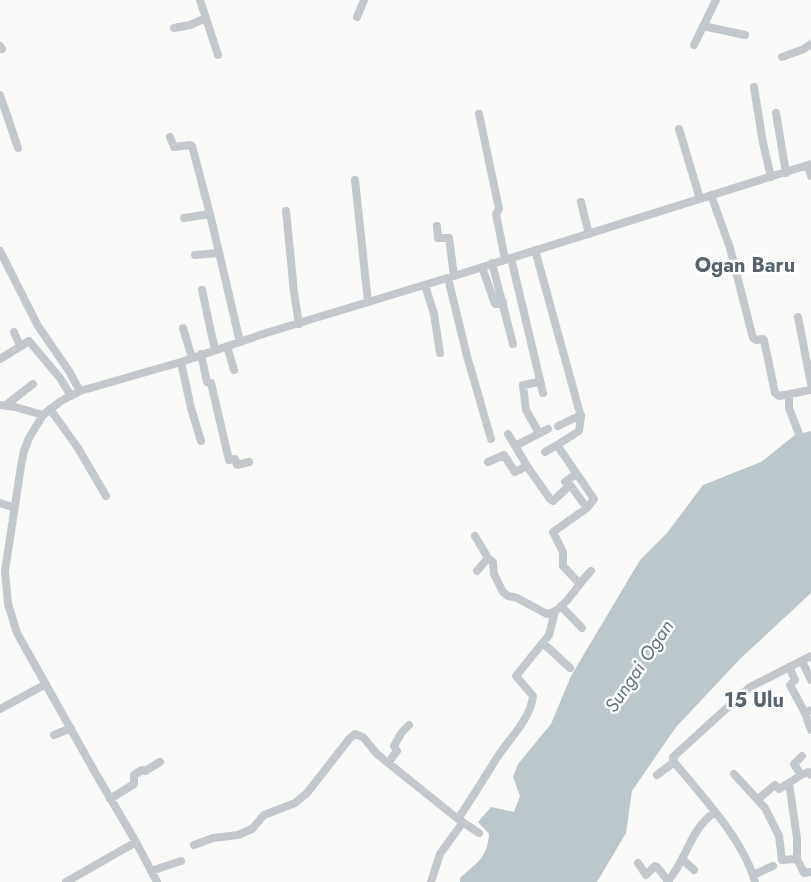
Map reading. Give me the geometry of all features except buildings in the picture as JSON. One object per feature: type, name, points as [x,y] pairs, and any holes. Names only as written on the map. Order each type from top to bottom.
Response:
[{"type":"street","points":[[200,0],[218,55]]},
{"type":"street","points":[[357,17],[364,0]]},
{"type":"street","points":[[694,45],[716,0]]},
{"type":"street","points":[[174,28],[206,18]]},
{"type":"street","points":[[703,26],[745,35]]},
{"type":"street","points":[[782,57],[804,49],[811,44]]},
{"type":"street","points":[[754,87],[763,143],[771,177]]},
{"type":"street","points":[[0,95],[18,148]]},
{"type":"street","points":[[776,113],[789,172]]},
{"type":"street","points":[[478,114],[499,209],[496,214],[542,393]]},
{"type":"street","points":[[679,129],[700,199]]},
{"type":"street","points":[[170,137],[174,147],[190,144],[192,146],[240,342]]},
{"type":"street","points":[[157,882],[17,633],[8,604],[5,571],[24,451],[29,438],[43,415],[80,392],[711,195],[808,165],[811,176]]},
{"type":"street","points":[[355,180],[368,302]]},
{"type":"street","points":[[711,195],[730,248],[753,338],[764,340],[776,393],[779,396],[811,390]]},
{"type":"street","points":[[582,202],[589,234]]},
{"type":"street","points":[[286,211],[299,324]]},
{"type":"street","points":[[184,218],[210,214]]},
{"type":"street","points":[[437,226],[438,238],[449,238],[451,277],[467,356],[491,439]]},
{"type":"street","points":[[535,250],[581,415],[579,431],[545,452]]},
{"type":"street","points":[[0,251],[38,326],[69,371],[80,392]]},
{"type":"street","points":[[195,255],[219,253]]},
{"type":"street","points":[[492,264],[513,344]]},
{"type":"street","points":[[482,267],[495,304],[503,302]]},
{"type":"street","points":[[425,285],[434,314],[440,353]]},
{"type":"street","points":[[202,290],[215,350]]},
{"type":"street","points":[[798,317],[811,384]]},
{"type":"street","points":[[183,328],[192,358]]},
{"type":"street","points":[[14,332],[20,346]]},
{"type":"street","points":[[0,359],[29,341],[60,378],[71,396]]},
{"type":"street","points":[[227,346],[234,370]]},
{"type":"street","points":[[201,354],[229,460],[235,459],[238,465],[249,462]]},
{"type":"street","points":[[181,362],[190,409],[201,441]]},
{"type":"street","points":[[539,382],[523,385],[526,410],[539,433]]},
{"type":"street","points":[[3,405],[33,384]]},
{"type":"street","points":[[789,394],[789,408],[799,434]]},
{"type":"street","points":[[3,405],[43,415]]},
{"type":"street","points":[[50,409],[78,448],[106,496]]},
{"type":"street","points":[[558,426],[581,415]]},
{"type":"street","points":[[515,446],[548,429]]},
{"type":"street","points":[[508,434],[550,499],[553,501],[571,486],[587,508]]},
{"type":"street","points":[[557,445],[593,497],[591,504],[587,508],[553,532],[563,552],[563,566],[580,584]]},
{"type":"street","points":[[488,462],[502,455],[506,457],[514,472],[527,466]]},
{"type":"street","points":[[565,482],[576,474]]},
{"type":"street","points":[[0,504],[15,508]]},
{"type":"street","points":[[475,536],[488,558],[493,562],[494,574],[503,592],[547,614],[558,608],[590,571]]},
{"type":"street","points":[[477,571],[488,558]]},
{"type":"street","points":[[558,608],[582,628]]},
{"type":"street","points":[[431,882],[438,857],[498,757],[520,726],[533,700],[532,694],[516,676],[549,635],[558,608]]},
{"type":"street","points":[[543,643],[570,668]]},
{"type":"street","points":[[773,866],[754,878],[742,850],[715,812],[674,762],[674,756],[744,691],[811,656]]},
{"type":"street","points":[[802,660],[811,680]]},
{"type":"street","points":[[789,667],[794,680],[790,686],[808,711],[811,730]]},
{"type":"street","points":[[0,709],[46,684]]},
{"type":"street","points":[[388,763],[397,751],[394,746],[402,732],[410,725]]},
{"type":"street","points":[[54,736],[71,728]]},
{"type":"street","points":[[194,845],[213,838],[238,835],[252,829],[264,815],[303,798],[354,734],[366,740],[377,754],[388,763],[479,832]]},
{"type":"street","points":[[801,775],[794,764],[802,756]]},
{"type":"street","points":[[110,799],[134,784],[134,775],[160,762]]},
{"type":"street","points":[[657,775],[674,762]]},
{"type":"street","points":[[758,799],[775,785],[779,789],[801,775],[809,772],[811,774]]},
{"type":"street","points":[[734,774],[765,808],[779,836],[782,859],[797,859]]},
{"type":"street","points":[[789,783],[797,838],[797,859],[804,873],[811,872]]},
{"type":"street","points":[[638,863],[646,875],[657,866],[668,881],[700,824],[715,812]]},
{"type":"street","points":[[66,882],[136,842]]},
{"type":"street","points":[[682,859],[694,870]]},
{"type":"street","points":[[151,871],[181,861]]},
{"type":"water","name":"Sungai Ogan","points":[[811,431],[811,593],[741,658],[676,727],[632,791],[626,833],[597,882],[460,882],[460,878],[476,864],[486,849],[489,834],[478,822],[491,807],[514,812],[520,796],[513,777],[518,764],[551,724],[571,676],[640,560],[667,533],[703,485],[761,462],[795,435]]},
{"type":"district","name":"Ogan Baru","points":[[745,265]]},
{"type":"district","name":"15 Ulu","points":[[754,700]]}]
